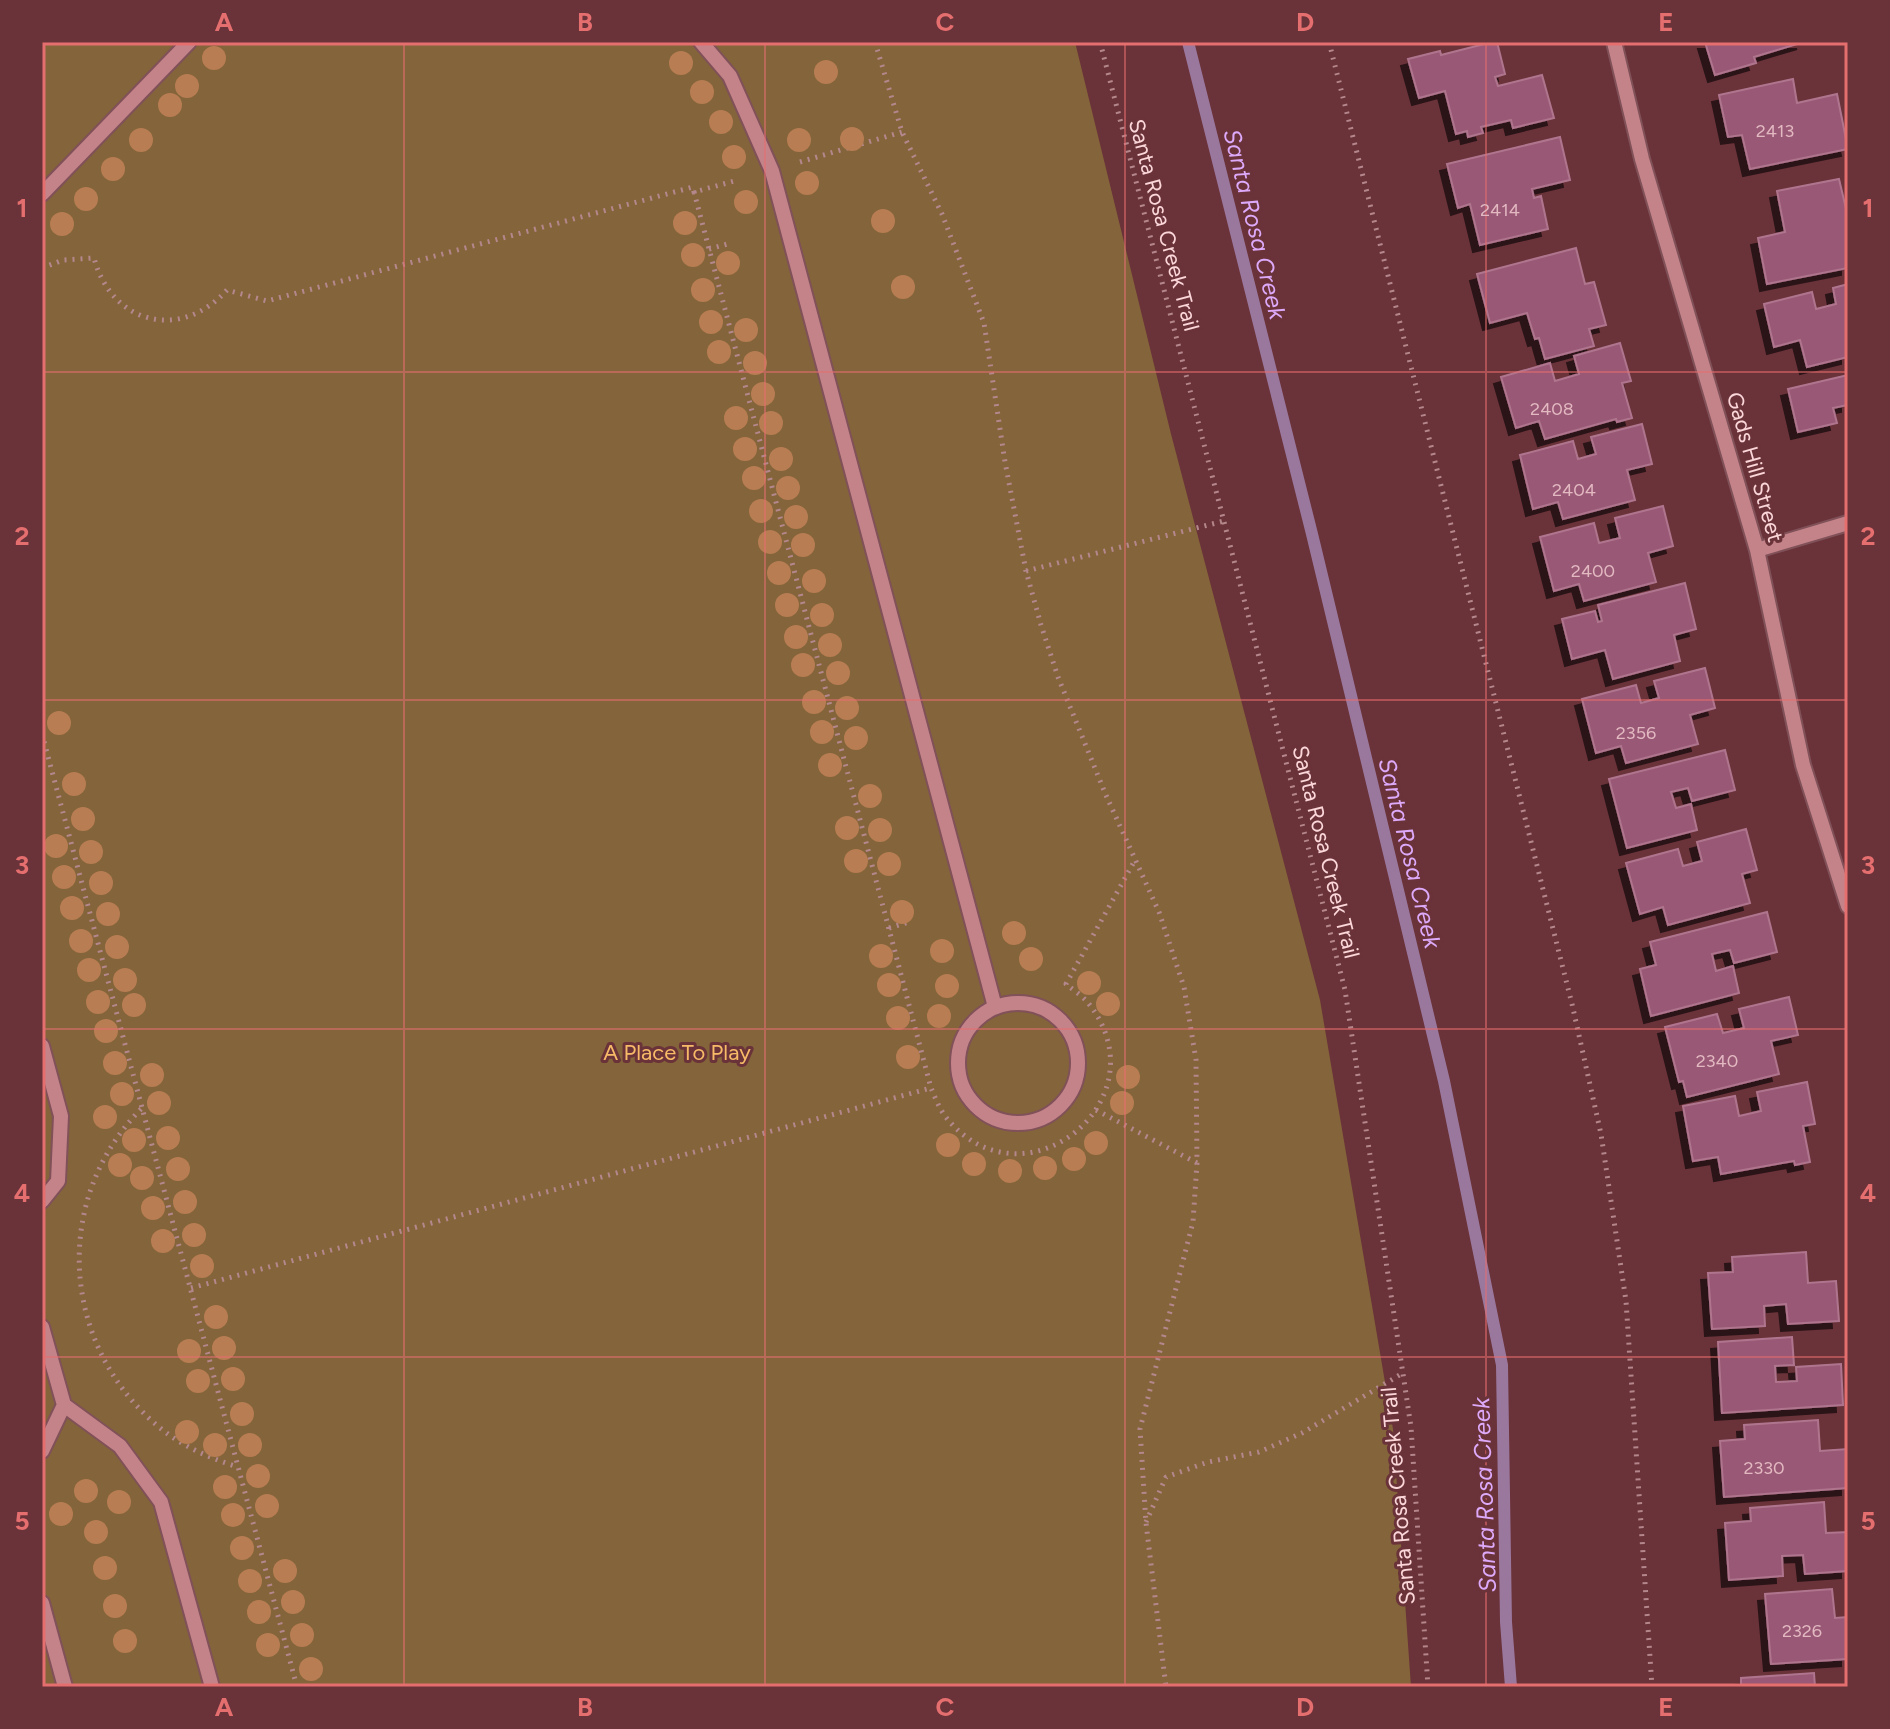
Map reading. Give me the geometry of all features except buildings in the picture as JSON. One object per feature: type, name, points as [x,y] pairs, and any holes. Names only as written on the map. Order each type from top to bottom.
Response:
[{"type":"street","points":[[42,194],[189,42]]},
{"type":"street","points":[[701,42],[730,76],[772,171],[995,1007]]},
{"type":"street","name":"Gads Hill Street","points":[[1614,42],[1642,159],[1757,550],[1803,765],[1848,906]]},
{"type":"street","points":[[1757,550],[1848,523]]},
{"type":"street","points":[[1014,1003],[1033,1005],[1050,1012],[1064,1025],[1074,1041],[1079,1060],[1076,1079],[1068,1096],[1056,1110],[1039,1119],[1021,1123],[989,1115],[976,1105],[963,1084],[959,1059],[962,1043],[981,1016],[995,1007],[1014,1003]]},
{"type":"street","points":[[42,1046],[61,1116],[58,1181],[42,1201]]},
{"type":"street","points":[[42,1327],[64,1405],[120,1446],[161,1502],[212,1687]]},
{"type":"street","points":[[42,1451],[64,1405]]},
{"type":"street","points":[[42,1603],[65,1687]]},
{"type":"path","points":[[875,42],[902,132],[942,214],[984,323],[1005,462],[1026,571],[1058,677],[1105,793],[1159,912],[1184,987],[1196,1060],[1197,1163],[1193,1222],[1140,1429],[1146,1523],[1166,1687]]},
{"type":"path","name":"Santa Rosa Creek Trail","points":[[1100,42],[1345,990],[1411,1427],[1428,1687]]},
{"type":"path","points":[[1329,42],[1569,988],[1601,1134],[1626,1301],[1652,1687]]},
{"type":"path","points":[[800,162],[902,132]]},
{"type":"path","points":[[694,192],[738,180]]},
{"type":"path","points":[[42,268],[63,260],[94,258],[99,277],[124,307],[150,318],[179,320],[198,314],[214,304],[227,290],[267,301],[693,187],[931,1088],[943,1114],[964,1136],[991,1150],[1021,1154],[1050,1148],[1063,1141],[1076,1133],[1096,1110],[1108,1084],[1110,1055],[1103,1027],[1088,1002],[1066,984],[1136,859]]},
{"type":"path","points":[[709,249],[731,243]]},
{"type":"path","points":[[1026,571],[1224,521]]},
{"type":"path","points":[[42,734],[297,1687]]},
{"type":"path","points":[[889,928],[912,921]]},
{"type":"path","points":[[191,1288],[931,1088]]},
{"type":"path","points":[[142,1108],[123,1127],[100,1166],[86,1201],[79,1270],[86,1316],[94,1342],[110,1374],[152,1422],[202,1455],[238,1467]]},
{"type":"path","points":[[1096,1110],[1197,1163]]},
{"type":"path","points":[[1146,1523],[1166,1477],[1208,1462],[1259,1452],[1302,1433],[1403,1373]]},
{"type":"green space","name":"A Place To Play","points":[[42,42],[1075,42],[1171,434],[1320,1000],[1393,1429],[1411,1687],[42,1687]]},
{"type":"waterway","name":"Santa Rosa Creek","points":[[1188,42],[1312,534],[1444,1081],[1502,1365],[1506,1622],[1511,1687]]}]
